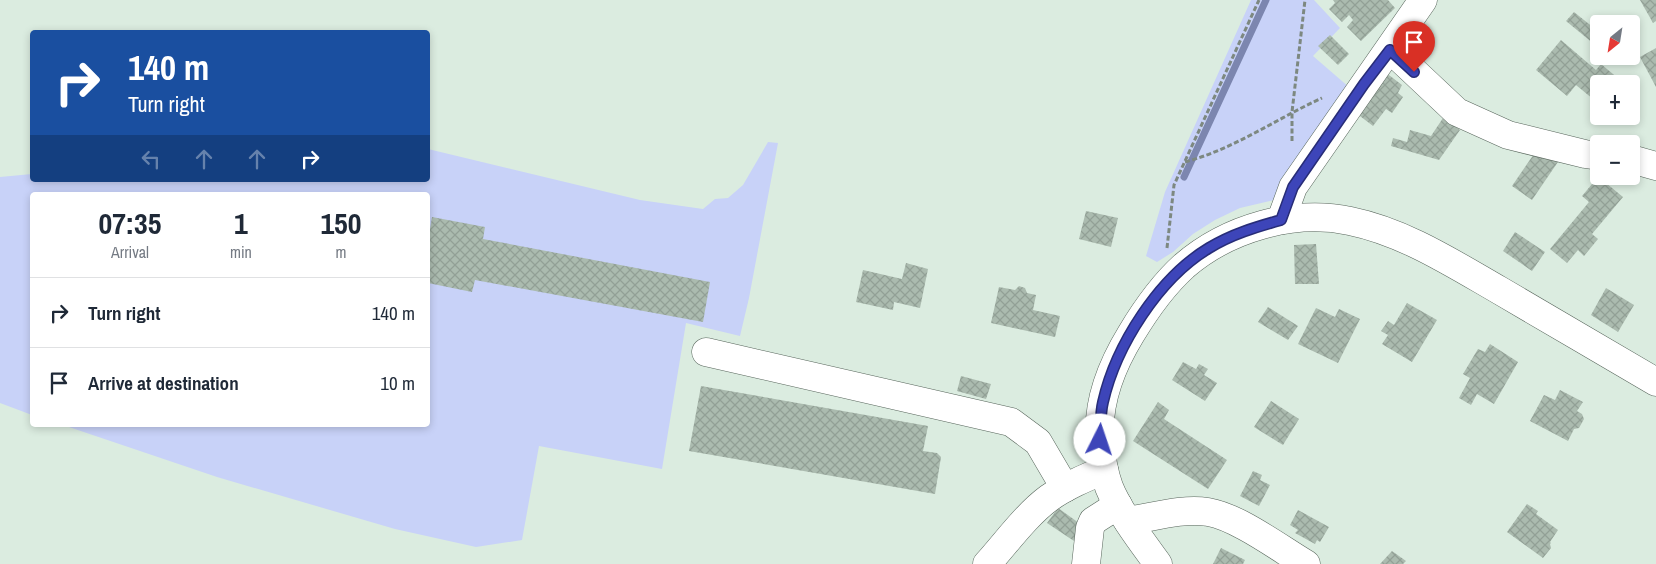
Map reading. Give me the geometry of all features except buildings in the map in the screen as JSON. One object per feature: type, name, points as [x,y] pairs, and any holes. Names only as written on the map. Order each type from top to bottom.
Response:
[{"type":"street","points":[[1281,220],[1293,187],[1423,0]]},
{"type":"street","points":[[1390,50],[1457,112],[1508,136],[1590,155]]},
{"type":"street","points":[[1640,162],[1656,166]]},
{"type":"street","points":[[1158,564],[1123,513],[1109,487],[1104,470],[1100,440],[1102,403],[1112,372],[1123,347],[1139,320],[1161,290],[1184,266],[1209,248],[1243,231],[1281,220],[1315,217],[1350,220],[1394,234],[1437,254],[1656,382]]},
{"type":"street","points":[[706,352],[1011,422],[1038,442],[1065,488]]},
{"type":"street","points":[[988,564],[1047,499],[1065,488],[1104,470]]},
{"type":"street","points":[[1086,564],[1090,528],[1093,521],[1123,513],[1185,512],[1208,512],[1230,518],[1306,564]]},
{"type":"path","points":[[1169,253],[1166,246],[1174,185],[1259,0]]},
{"type":"path","points":[[1293,187],[1292,112],[1305,0]]},
{"type":"path","points":[[1185,162],[1204,157],[1337,91],[1364,84]]},
{"type":"shaded area","points":[[1251,0],[1314,0],[1340,28],[1313,56],[1350,88],[1274,200],[1240,208],[1215,220],[1193,234],[1173,252],[1157,262],[1146,256],[1165,192]]},
{"type":"shaded area","points":[[768,142],[778,143],[740,336],[686,323],[662,469],[539,446],[522,540],[476,547],[395,529],[217,477],[69,427],[430,427],[430,192],[30,192],[30,414],[0,403],[0,177],[30,174],[30,182],[430,182],[430,149],[640,200],[703,209],[715,199],[728,198],[743,185]]},
{"type":"waterway","points":[[1184,177],[1266,0]]},
{"type":"route","points":[[1100,440],[1102,403],[1112,372],[1123,347],[1139,320],[1161,290],[1184,266],[1209,248],[1243,231],[1281,220],[1293,187],[1364,84],[1390,50],[1414,72]]}]
